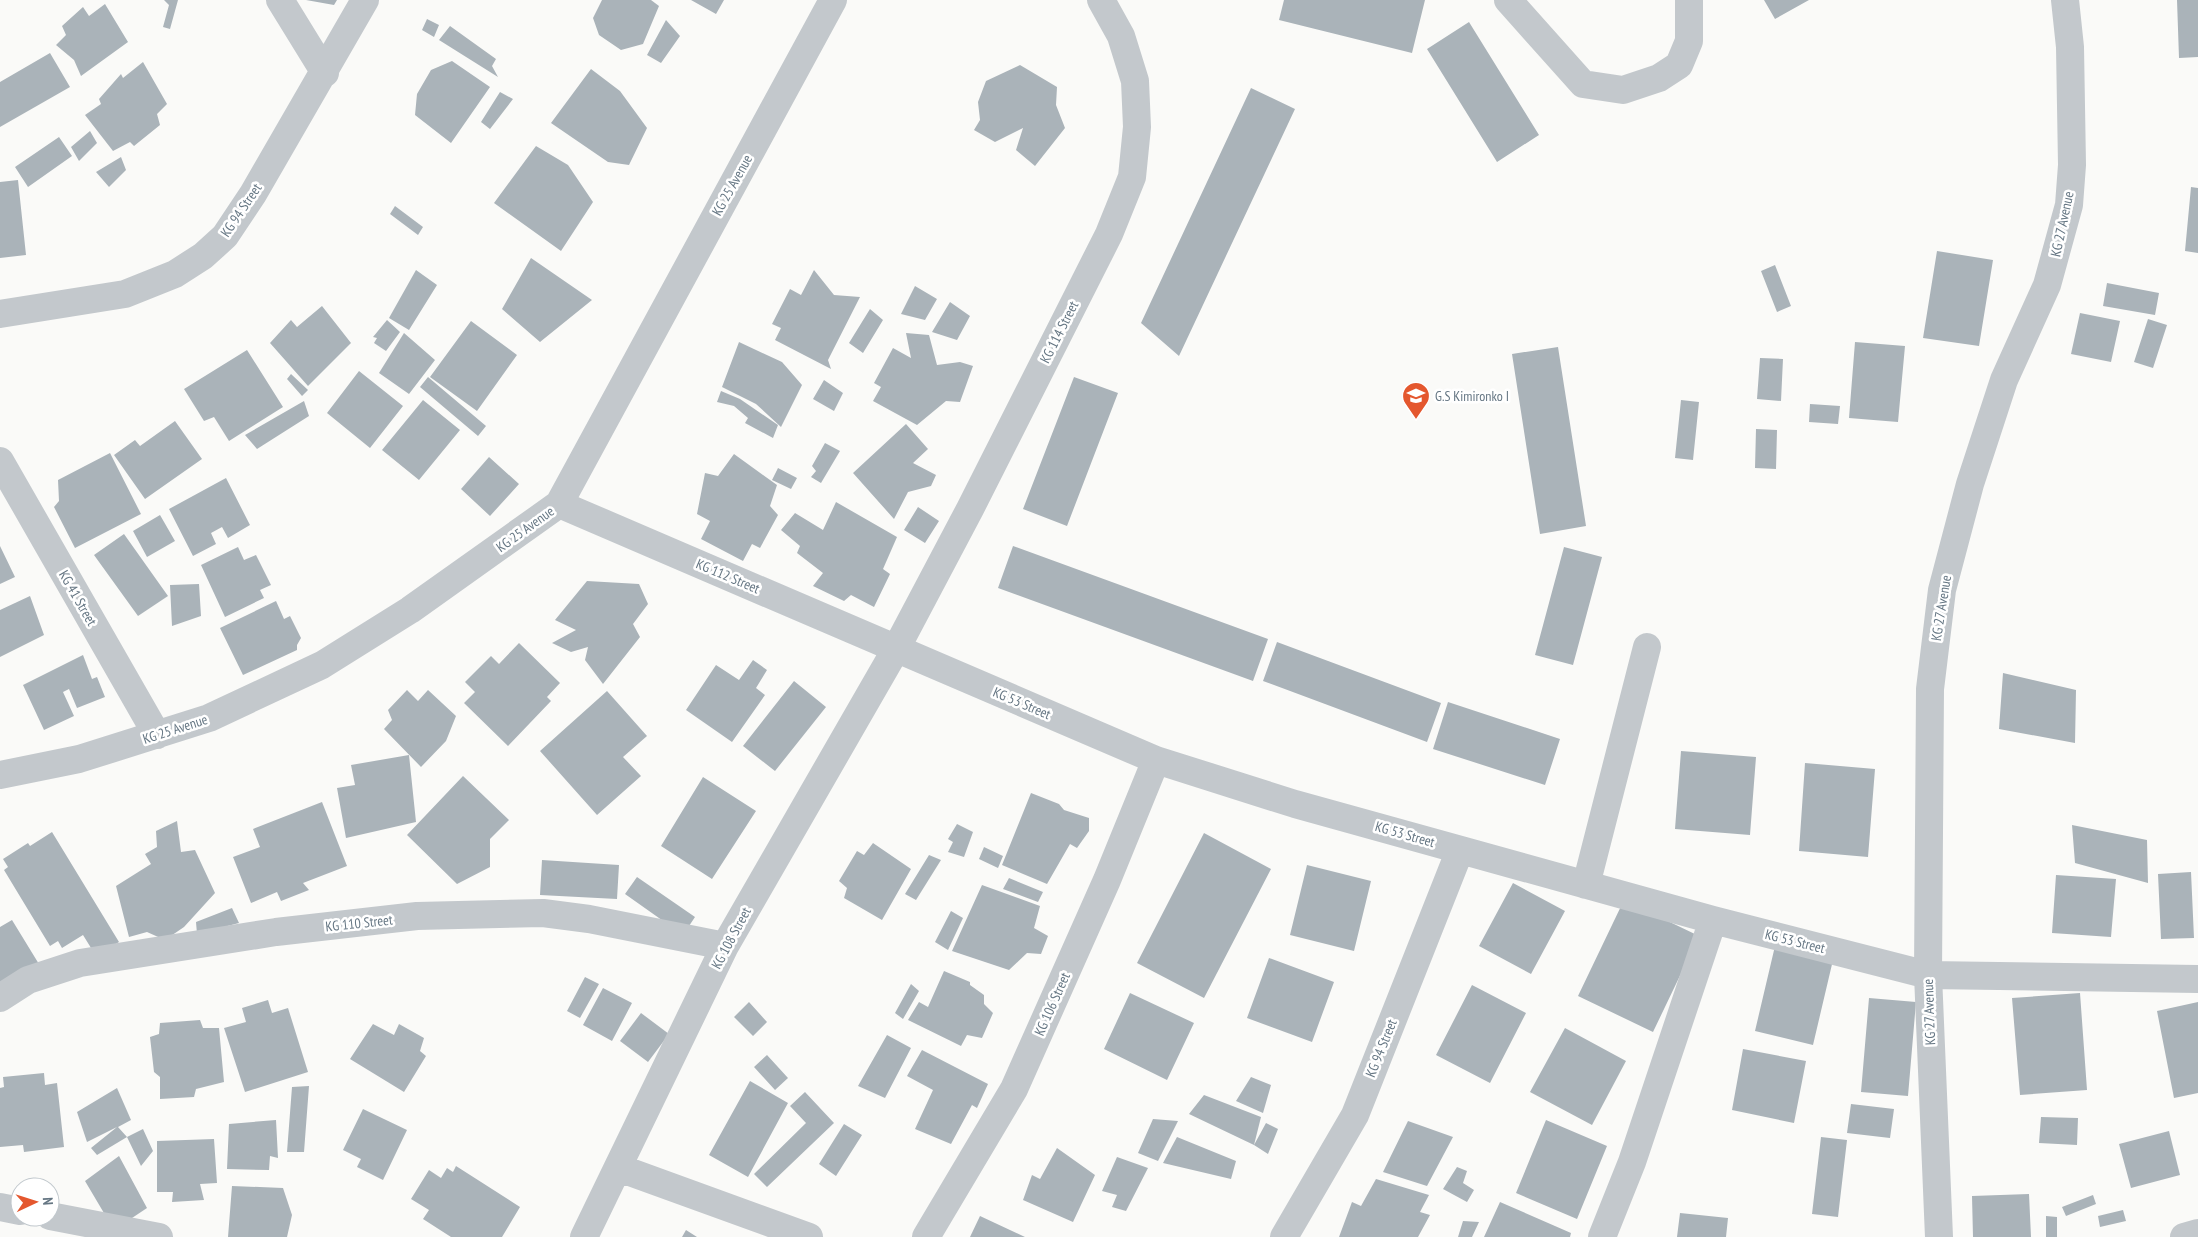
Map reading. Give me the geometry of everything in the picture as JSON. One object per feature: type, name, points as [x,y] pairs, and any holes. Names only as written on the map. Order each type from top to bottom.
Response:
[{"type":"street","points":[[280,0],[325,73]]},
{"type":"street","name":"KG 94 Street","points":[[0,314],[126,294],[175,274],[203,256],[225,236],[253,194],[325,73],[365,0]]},
{"type":"street","name":"KG 25 Avenue","points":[[0,775],[79,759],[209,718],[322,665],[410,610],[559,504],[833,0]]},
{"type":"street","name":"KG 114 Street","points":[[896,649],[970,509],[1109,234],[1132,177],[1137,127],[1135,81],[1121,36],[1101,0]]},
{"type":"street","points":[[1508,0],[1583,84],[1623,90],[1659,78],[1679,65],[1689,41],[1688,0]]},
{"type":"street","name":"KG 27 Avenue","points":[[1939,1237],[1928,975],[1930,689],[1942,590],[1970,484],[2004,380],[2047,285],[2069,205],[2072,165],[2070,57],[2065,0]]},
{"type":"street","name":"KG 41 Street","points":[[0,461],[157,735]]},
{"type":"street","name":"KG 112 Street","points":[[559,504],[896,649]]},
{"type":"street","points":[[1586,885],[1647,647]]},
{"type":"street","name":"KG 53 Street","points":[[896,649],[1156,760],[1295,804],[1713,920],[1928,975],[2198,979]]},
{"type":"street","name":"KG 108 Street","points":[[584,1237],[725,946],[896,649]]},
{"type":"street","name":"KG 106 Street","points":[[926,1237],[1014,1089],[1107,880],[1156,760]]},
{"type":"street","name":"KG 94 Street","points":[[1284,1237],[1355,1115],[1460,850]]},
{"type":"street","name":"KG 110 Street","points":[[0,998],[28,980],[80,963],[276,932],[416,916],[543,913],[589,919],[725,946]]},
{"type":"street","points":[[1602,1237],[1632,1162],[1713,920]]},
{"type":"street","points":[[619,1168],[808,1237]]},
{"type":"street","points":[[60,1218],[159,1237]]},
{"type":"street","points":[[2184,1237],[2198,1233]]},
{"type":"building","points":[[164,0],[178,0],[170,29],[163,27],[169,5]]},
{"type":"building","points":[[306,0],[337,0],[334,5]]},
{"type":"building","points":[[602,0],[651,0],[659,6],[643,44],[621,50],[599,35],[593,18]]},
{"type":"building","points":[[691,0],[724,0],[716,14]]},
{"type":"building","points":[[1284,0],[1425,0],[1412,53],[1279,20]]},
{"type":"building","points":[[1764,0],[1809,0],[1775,19]]},
{"type":"building","points":[[2177,0],[2198,0],[2198,57],[2179,58]]},
{"type":"building","points":[[105,4],[128,42],[81,76],[74,60],[56,45],[66,35],[62,26],[83,7],[89,16]]},
{"type":"building","points":[[427,19],[439,25],[434,37],[422,30]]},
{"type":"building","points":[[666,20],[680,36],[661,63],[647,55]]},
{"type":"building","points":[[1469,22],[1539,135],[1497,162],[1427,49]]},
{"type":"building","points":[[450,26],[496,59],[492,66],[498,77],[439,40]]},
{"type":"building","points":[[50,53],[70,87],[0,127],[0,82]]},
{"type":"building","points":[[452,61],[490,87],[451,143],[415,115],[417,94],[431,70]]},
{"type":"building","points":[[143,62],[167,104],[157,114],[160,125],[134,146],[130,142],[113,151],[85,115],[101,104],[99,99],[121,74],[123,78]]},
{"type":"building","points":[[1020,65],[1057,87],[1056,105],[1065,128],[1035,166],[1016,150],[1023,128],[995,142],[974,130],[980,120],[978,102],[986,81]]},
{"type":"building","points":[[591,69],[620,91],[647,128],[629,165],[608,162],[551,123]]},
{"type":"building","points":[[1251,88],[1295,109],[1179,356],[1141,323]]},
{"type":"building","points":[[500,92],[513,99],[490,129],[481,122]]},
{"type":"building","points":[[90,131],[97,143],[79,161],[71,147]]},
{"type":"building","points":[[59,137],[72,156],[28,187],[15,167]]},
{"type":"building","points":[[536,146],[568,165],[593,202],[561,251],[494,203]]},
{"type":"building","points":[[121,157],[126,170],[109,187],[96,172]]},
{"type":"building","points":[[18,180],[26,255],[0,258],[0,182]]},
{"type":"building","points":[[2191,187],[2198,188],[2198,253],[2185,251]]},
{"type":"building","points":[[395,206],[423,227],[418,235],[390,214]]},
{"type":"building","points":[[1937,251],[1993,260],[1979,346],[1923,338]]},
{"type":"building","points":[[531,258],[592,300],[540,342],[502,309]]},
{"type":"building","points":[[1775,265],[1791,306],[1777,312],[1761,271]]},
{"type":"building","points":[[416,270],[437,285],[409,330],[389,318]]},
{"type":"building","points":[[814,270],[834,295],[860,297],[828,360],[831,369],[775,340],[781,328],[772,324],[790,289],[801,295]]},
{"type":"building","points":[[2107,283],[2159,293],[2155,315],[2103,306]]},
{"type":"building","points":[[915,286],[937,299],[925,320],[901,314]]},
{"type":"building","points":[[950,302],[970,316],[957,340],[932,332]]},
{"type":"building","points":[[322,306],[351,343],[308,386],[270,343],[291,320],[297,327]]},
{"type":"building","points":[[870,309],[883,320],[863,353],[849,343]]},
{"type":"building","points":[[2080,313],[2120,321],[2111,362],[2071,354]]},
{"type":"building","points":[[2148,319],[2167,325],[2153,368],[2134,362]]},
{"type":"building","points":[[387,320],[400,332],[386,351],[374,343],[377,338],[373,337]]},
{"type":"building","points":[[471,321],[517,355],[477,411],[430,377]]},
{"type":"building","points":[[404,333],[435,360],[409,394],[379,373]]},
{"type":"building","points":[[906,333],[929,335],[937,365],[960,362],[973,366],[960,402],[946,401],[917,425],[873,401],[881,387],[874,383],[893,348],[911,358]]},
{"type":"building","points":[[739,342],[782,362],[802,385],[781,427],[756,404],[722,387]]},
{"type":"building","points":[[1855,342],[1905,346],[1898,422],[1849,418]]},
{"type":"building","points":[[1558,347],[1586,526],[1540,534],[1512,354]]},
{"type":"building","points":[[247,350],[283,407],[229,441],[214,417],[204,421],[184,389]]},
{"type":"building","points":[[1760,358],[1783,359],[1781,401],[1757,399]]},
{"type":"building","points":[[359,371],[403,406],[370,448],[327,413]]},
{"type":"building","points":[[291,374],[308,390],[302,396],[287,379]]},
{"type":"building","points":[[428,377],[486,426],[478,436],[420,387]]},
{"type":"building","points":[[1074,377],[1118,393],[1067,526],[1023,509]]},
{"type":"building","points":[[824,380],[843,393],[834,411],[813,399]]},
{"type":"building","points":[[721,391],[740,399],[778,425],[773,438],[745,423],[748,418],[734,406],[717,402]]},
{"type":"building","points":[[423,400],[460,430],[419,480],[382,450]]},
{"type":"building","points":[[1681,400],[1699,402],[1693,460],[1675,458]]},
{"type":"building","points":[[304,401],[309,416],[257,449],[245,435]]},
{"type":"building","points":[[1810,404],[1840,406],[1838,424],[1809,422]]},
{"type":"building","points":[[175,421],[202,459],[145,499],[114,455],[135,440],[140,446]]},
{"type":"building","points":[[906,424],[928,449],[913,463],[936,475],[931,486],[908,492],[894,519],[853,473]]},
{"type":"building","points":[[1756,429],[1777,430],[1776,469],[1755,468]]},
{"type":"building","points":[[825,443],[840,451],[821,483],[811,477],[816,471],[812,466]]},
{"type":"building","points":[[110,453],[141,514],[75,548],[54,507],[59,501],[58,480]]},
{"type":"building","points":[[734,454],[777,485],[770,506],[778,515],[760,548],[752,544],[743,561],[701,539],[710,521],[697,514],[705,473],[718,476]]},
{"type":"building","points":[[489,457],[519,484],[490,516],[461,489]]},
{"type":"building","points":[[778,468],[797,478],[791,489],[772,480]]},
{"type":"building","points":[[226,478],[250,525],[228,538],[222,527],[211,533],[216,544],[193,556],[169,509]]},
{"type":"building","points":[[836,502],[897,537],[883,569],[890,574],[874,607],[851,595],[844,601],[813,586],[823,573],[797,553],[800,546],[781,530],[795,513],[823,530]]},
{"type":"building","points":[[918,507],[939,521],[925,543],[904,530]]},
{"type":"building","points":[[160,515],[175,541],[147,557],[133,531]]},
{"type":"building","points":[[124,534],[168,596],[138,616],[94,555]]},
{"type":"building","points":[[0,546],[15,577],[0,584]]},
{"type":"building","points":[[1013,546],[1268,639],[1253,681],[998,588]]},
{"type":"building","points":[[238,547],[244,560],[256,555],[271,585],[260,590],[264,598],[225,617],[201,565]]},
{"type":"building","points":[[1564,547],[1602,557],[1573,665],[1535,655]]},
{"type":"building","points":[[587,581],[639,584],[648,604],[633,624],[640,637],[603,684],[585,660],[588,647],[571,652],[552,643],[576,630],[555,620]]},
{"type":"building","points":[[199,584],[201,616],[172,626],[170,585]]},
{"type":"building","points":[[30,596],[44,635],[0,657],[0,610]]},
{"type":"building","points":[[276,601],[284,619],[290,616],[301,638],[297,645],[297,650],[243,675],[220,628]]},
{"type":"building","points":[[1277,642],[1441,703],[1427,742],[1263,681]]},
{"type":"building","points":[[519,643],[560,683],[547,697],[551,701],[508,746],[464,703],[475,692],[465,682],[491,656],[499,664]]},
{"type":"building","points":[[83,655],[92,679],[97,677],[105,697],[77,708],[69,689],[63,692],[74,716],[44,730],[23,685]]},
{"type":"building","points":[[753,660],[767,670],[756,688],[765,695],[732,742],[686,710],[716,665],[739,680]]},
{"type":"building","points":[[2003,673],[2076,690],[2075,743],[1999,729]]},
{"type":"building","points":[[794,681],[826,707],[775,771],[743,746]]},
{"type":"building","points":[[407,690],[418,701],[428,690],[456,716],[446,741],[421,767],[384,729],[392,720],[388,710]]},
{"type":"building","points":[[607,691],[647,736],[623,757],[641,776],[597,815],[540,751]]},
{"type":"building","points":[[1448,702],[1560,739],[1545,785],[1433,749]]},
{"type":"building","points":[[1681,751],[1756,757],[1750,835],[1675,829]]},
{"type":"building","points":[[409,755],[416,822],[346,838],[337,788],[355,785],[351,765]]},
{"type":"building","points":[[1805,763],[1875,769],[1868,857],[1799,851]]},
{"type":"building","points":[[463,776],[509,820],[490,839],[490,867],[457,884],[407,835]]},
{"type":"building","points":[[703,777],[756,811],[712,879],[661,846]]},
{"type":"building","points":[[1031,793],[1059,804],[1064,810],[1089,818],[1089,831],[1077,848],[1070,844],[1047,884],[1002,865]]},
{"type":"building","points":[[322,802],[347,866],[303,883],[309,890],[281,901],[277,892],[251,903],[233,857],[260,847],[253,829]]},
{"type":"building","points":[[177,821],[181,852],[195,850],[215,893],[184,927],[165,940],[147,932],[129,937],[116,886],[151,864],[145,854],[157,847],[156,831]]},
{"type":"building","points":[[957,824],[973,832],[964,857],[948,852],[953,842],[948,839]]},
{"type":"building","points":[[2072,825],[2147,840],[2148,883],[2075,863]]},
{"type":"building","points":[[52,832],[119,942],[96,956],[83,935],[62,948],[58,941],[50,946],[4,870],[8,867],[3,859],[28,843],[30,846]]},
{"type":"building","points":[[1204,833],[1271,869],[1204,998],[1137,963]]},
{"type":"building","points":[[873,843],[911,869],[882,920],[844,898],[847,888],[839,881],[857,851],[864,855]]},
{"type":"building","points":[[984,847],[1003,856],[998,868],[979,859]]},
{"type":"building","points":[[929,855],[941,860],[916,900],[905,894]]},
{"type":"building","points":[[542,860],[619,865],[617,899],[540,895]]},
{"type":"building","points":[[1307,865],[1371,881],[1354,951],[1290,935]]},
{"type":"building","points":[[2191,872],[2194,938],[2161,939],[2158,874]]},
{"type":"building","points":[[2056,875],[2116,879],[2111,937],[2052,933]]},
{"type":"building","points":[[637,877],[695,917],[683,935],[625,894]]},
{"type":"building","points":[[1009,878],[1043,892],[1038,902],[1003,889]]},
{"type":"building","points":[[1513,883],[1565,911],[1531,974],[1479,946]]},
{"type":"building","points":[[982,885],[1040,906],[1034,928],[1048,936],[1041,954],[1027,953],[1009,970],[952,951]]},
{"type":"building","points":[[1624,900],[1699,936],[1653,1032],[1578,996]]},
{"type":"building","points":[[232,908],[239,923],[197,934],[196,922]]},
{"type":"building","points":[[951,911],[963,918],[948,950],[935,942]]},
{"type":"building","points":[[12,920],[42,969],[0,987],[0,927]]},
{"type":"building","points":[[1775,946],[1833,960],[1813,1045],[1755,1031]]},
{"type":"building","points":[[1269,958],[1334,982],[1312,1042],[1247,1018]]},
{"type":"building","points":[[944,971],[970,982],[970,985],[984,995],[984,1004],[993,1013],[982,1038],[967,1035],[961,1046],[908,1020],[919,1002],[928,1007]]},
{"type":"building","points":[[585,977],[599,984],[580,1018],[567,1011]]},
{"type":"building","points":[[911,984],[919,991],[903,1019],[895,1013]]},
{"type":"building","points":[[1472,985],[1526,1013],[1490,1083],[1436,1055]]},
{"type":"building","points":[[603,988],[632,1003],[612,1041],[583,1025]]},
{"type":"building","points":[[1130,993],[1194,1023],[1167,1080],[1104,1049]]},
{"type":"building","points":[[2080,993],[2087,1090],[2020,1095],[2012,998]]},
{"type":"building","points":[[1869,998],[1916,1002],[1908,1096],[1861,1092]]},
{"type":"building","points":[[268,1000],[272,1013],[288,1008],[308,1072],[245,1092],[224,1028],[246,1022],[242,1008]]},
{"type":"building","points":[[749,1002],[767,1022],[753,1036],[734,1017]]},
{"type":"building","points":[[2198,1002],[2198,1093],[2174,1098],[2157,1011]]},
{"type":"building","points":[[641,1013],[669,1034],[648,1062],[620,1041]]},
{"type":"building","points":[[200,1020],[203,1028],[219,1028],[224,1082],[196,1089],[194,1097],[160,1099],[160,1077],[154,1072],[150,1037],[159,1034],[160,1023]]},
{"type":"building","points":[[373,1024],[394,1035],[399,1024],[424,1038],[420,1051],[426,1056],[404,1092],[350,1059]]},
{"type":"building","points":[[1565,1028],[1626,1061],[1592,1125],[1530,1092]]},
{"type":"building","points":[[887,1035],[911,1048],[885,1098],[858,1086]]},
{"type":"building","points":[[1743,1049],[1806,1061],[1794,1123],[1732,1110]]},
{"type":"building","points":[[922,1050],[988,1084],[977,1108],[972,1105],[951,1144],[915,1129],[933,1090],[907,1076]]},
{"type":"building","points":[[767,1055],[788,1078],[775,1090],[754,1067]]},
{"type":"building","points":[[44,1073],[45,1085],[57,1083],[64,1147],[24,1152],[23,1145],[0,1147],[0,1088],[4,1087],[3,1077]]},
{"type":"building","points":[[1251,1077],[1271,1085],[1263,1113],[1236,1101]]},
{"type":"building","points":[[750,1081],[788,1103],[748,1177],[709,1155]]},
{"type":"building","points":[[309,1086],[304,1152],[287,1152],[292,1087]]},
{"type":"building","points":[[117,1088],[131,1120],[118,1127],[127,1137],[97,1155],[91,1148],[117,1127],[87,1142],[77,1112]]},
{"type":"building","points":[[805,1092],[834,1123],[767,1187],[754,1174],[806,1123],[790,1106]]},
{"type":"building","points":[[1204,1095],[1261,1117],[1254,1145],[1189,1114]]},
{"type":"building","points":[[1851,1104],[1894,1109],[1890,1138],[1847,1133]]},
{"type":"building","points":[[363,1109],[407,1130],[383,1180],[357,1167],[361,1159],[343,1150]]},
{"type":"building","points":[[2041,1117],[2078,1118],[2077,1145],[2039,1143]]},
{"type":"building","points":[[1153,1119],[1178,1121],[1158,1161],[1138,1153]]},
{"type":"building","points":[[276,1120],[278,1158],[270,1156],[269,1170],[227,1169],[229,1124]]},
{"type":"building","points":[[1546,1120],[1607,1146],[1577,1219],[1516,1193]]},
{"type":"building","points":[[1408,1121],[1453,1137],[1427,1186],[1383,1172]]},
{"type":"building","points":[[1266,1123],[1278,1129],[1268,1154],[1254,1145]]},
{"type":"building","points":[[844,1124],[862,1135],[836,1176],[819,1164]]},
{"type":"building","points":[[143,1129],[153,1151],[141,1166],[127,1137]]},
{"type":"building","points":[[2169,1131],[2180,1175],[2131,1188],[2119,1144]]},
{"type":"building","points":[[1177,1137],[1236,1161],[1231,1179],[1163,1163]]},
{"type":"building","points":[[1821,1137],[1847,1140],[1838,1217],[1812,1214]]},
{"type":"building","points":[[214,1139],[217,1183],[200,1184],[204,1200],[172,1202],[173,1192],[157,1192],[157,1141]]},
{"type":"building","points":[[1057,1148],[1095,1175],[1073,1222],[1023,1200],[1032,1175],[1040,1179]]},
{"type":"building","points":[[119,1156],[147,1208],[114,1230],[85,1181]]},
{"type":"building","points":[[1117,1157],[1148,1168],[1126,1211],[1112,1207],[1117,1195],[1102,1191]]},
{"type":"building","points":[[456,1166],[520,1207],[502,1237],[451,1237],[423,1219],[429,1210],[411,1199],[429,1170],[441,1178],[447,1168],[453,1172]]},
{"type":"building","points":[[1457,1167],[1467,1171],[1463,1183],[1474,1190],[1467,1202],[1443,1189]]},
{"type":"building","points":[[1376,1179],[1429,1195],[1420,1212],[1430,1215],[1418,1237],[1339,1237],[1352,1202],[1361,1206]]},
{"type":"building","points":[[232,1186],[283,1188],[292,1215],[287,1237],[228,1237]]},
{"type":"building","points":[[2029,1194],[2031,1237],[1973,1237],[1972,1196]]},
{"type":"building","points":[[2093,1195],[2096,1204],[2066,1216],[2062,1207]]},
{"type":"building","points":[[1500,1202],[1571,1233],[1570,1237],[1484,1237]]},
{"type":"building","points":[[2123,1210],[2126,1221],[2100,1227],[2098,1216]]},
{"type":"building","points":[[1680,1213],[1728,1218],[1726,1237],[1677,1237]]},
{"type":"building","points":[[980,1216],[1025,1237],[970,1237]]},
{"type":"building","points":[[2046,1216],[2057,1217],[2057,1237],[2046,1237]]},
{"type":"building","points":[[1463,1221],[1479,1222],[1472,1237],[1458,1237]]},
{"type":"building","points":[[686,1230],[697,1237],[682,1237]]},
{"type":"place","name":"G.S Kimironko I","points":[[1416,420]]}]
